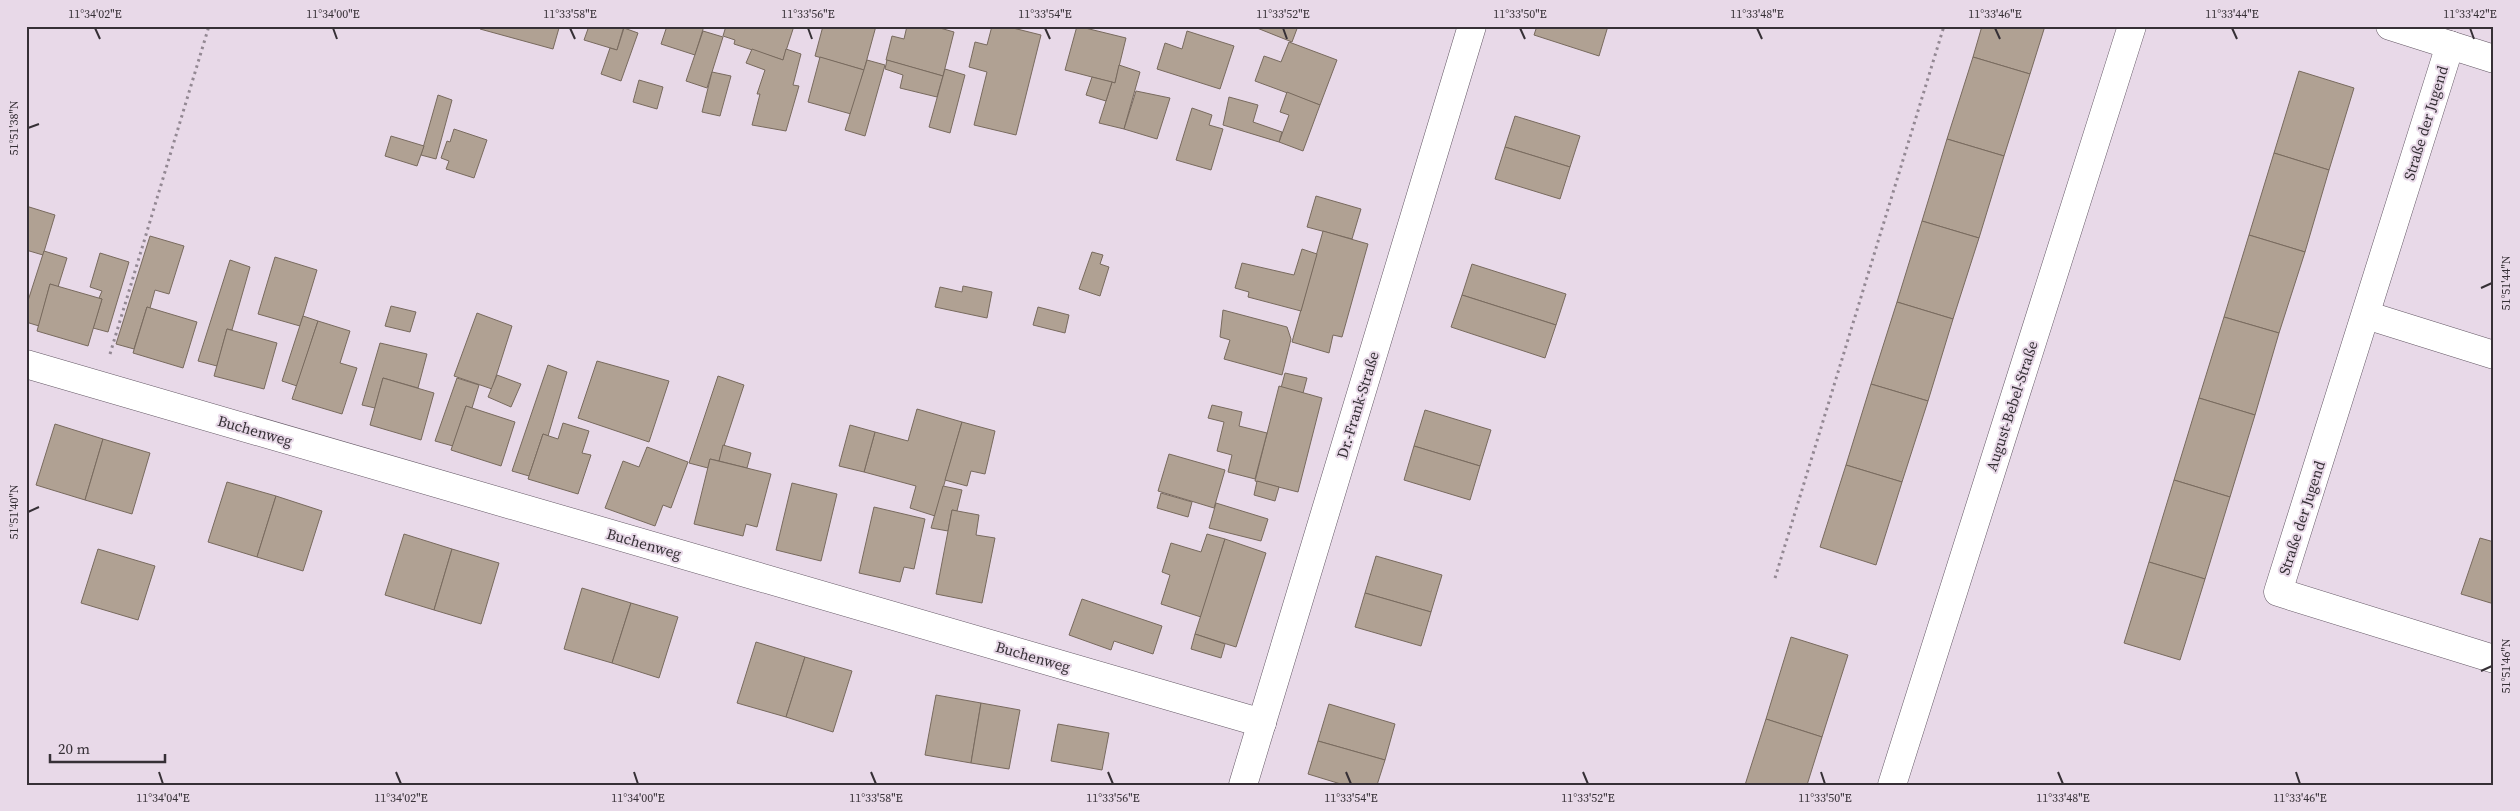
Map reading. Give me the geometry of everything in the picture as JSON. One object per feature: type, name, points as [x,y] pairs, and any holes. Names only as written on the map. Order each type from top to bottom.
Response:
[{"type":"street","name":"Dr.-Frank-Straße","points":[[1243,785],[1472,26]]},
{"type":"street","name":"August-Bebel-Straße","points":[[1892,785],[2132,26]]},
{"type":"street","name":"Straße der Jugend","points":[[2390,26],[2494,59]]},
{"type":"street","name":"Straße der Jugend","points":[[2450,45],[2278,592],[2494,659]]},
{"type":"street","points":[[2366,315],[2494,355]]},
{"type":"street","name":"Buchenweg","points":[[26,364],[1262,723]]},
{"type":"path","points":[[100,386],[209,26]]},
{"type":"path","points":[[1775,578],[1944,26]]},
{"type":"building","points":[[481,26],[554,26],[559,28],[553,49],[480,29]]},
{"type":"building","points":[[589,26],[624,26],[617,50],[584,40]]},
{"type":"building","points":[[667,26],[704,26],[695,55],[661,44]]},
{"type":"building","points":[[726,26],[794,26],[783,60],[734,44],[735,40],[723,36]]},
{"type":"building","points":[[823,26],[876,26],[864,70],[815,56]]},
{"type":"building","points":[[907,26],[933,26],[954,32],[943,76],[886,60],[892,36],[904,39]]},
{"type":"building","points":[[992,26],[1005,26],[1041,35],[1016,135],[974,125],[987,72],[969,67],[975,42],[987,45]]},
{"type":"building","points":[[1077,26],[1126,38],[1115,83],[1065,70]]},
{"type":"building","points":[[1252,26],[1298,26],[1292,42]]},
{"type":"building","points":[[1537,26],[1608,26],[1599,56],[1534,35]]},
{"type":"building","points":[[1982,26],[2045,26],[2030,74],[1973,57]]},
{"type":"building","points":[[624,28],[638,33],[621,81],[601,74],[610,48],[617,50]]},
{"type":"building","points":[[703,31],[723,37],[707,88],[686,81]]},
{"type":"building","points":[[1187,31],[1234,46],[1220,89],[1157,69],[1165,43],[1182,49]]},
{"type":"building","points":[[1289,42],[1337,60],[1320,105],[1255,81],[1264,56],[1281,62]]},
{"type":"building","points":[[752,49],[783,60],[786,49],[801,54],[793,85],[799,86],[786,131],[752,125],[760,94],[757,94],[765,70],[746,63]]},
{"type":"building","points":[[820,57],[864,70],[851,114],[808,102]]},
{"type":"building","points":[[1973,57],[2030,74],[2004,156],[1947,139]]},
{"type":"building","points":[[867,60],[885,65],[865,136],[845,130]]},
{"type":"building","points":[[887,60],[943,76],[937,97],[900,88],[903,75],[885,69]]},
{"type":"building","points":[[1119,65],[1140,72],[1124,129],[1099,123],[1112,82],[1115,83]]},
{"type":"building","points":[[945,69],[965,75],[950,133],[929,127]]},
{"type":"building","points":[[2299,71],[2354,88],[2329,170],[2274,153]]},
{"type":"building","points":[[712,72],[731,76],[720,116],[702,112]]},
{"type":"building","points":[[1092,77],[1112,82],[1106,101],[1086,95]]},
{"type":"building","points":[[639,80],[663,87],[657,109],[633,102]]},
{"type":"building","points":[[1136,91],[1170,98],[1157,139],[1124,129]]},
{"type":"building","points":[[1287,92],[1320,105],[1303,151],[1279,142],[1289,115],[1280,112]]},
{"type":"building","points":[[438,95],[452,100],[436,159],[421,155]]},
{"type":"building","points":[[1229,97],[1258,105],[1253,122],[1282,132],[1279,142],[1223,125]]},
{"type":"building","points":[[1192,108],[1212,115],[1209,125],[1223,129],[1211,170],[1176,160]]},
{"type":"building","points":[[1515,116],[1580,136],[1570,167],[1505,147]]},
{"type":"building","points":[[454,129],[487,140],[474,178],[446,169],[449,161],[441,158],[447,141],[450,142]]},
{"type":"building","points":[[391,136],[424,146],[417,166],[385,156]]},
{"type":"building","points":[[1947,139],[2004,156],[1979,238],[1922,221]]},
{"type":"building","points":[[1505,147],[1570,167],[1560,199],[1495,179]]},
{"type":"building","points":[[2274,153],[2329,170],[2305,252],[2249,235]]},
{"type":"building","points":[[1316,196],[1361,209],[1352,239],[1307,227]]},
{"type":"building","points":[[26,206],[55,215],[43,255],[26,250]]},
{"type":"building","points":[[1922,221],[1979,238],[1953,319],[1897,302]]},
{"type":"building","points":[[1323,231],[1368,244],[1342,337],[1333,335],[1329,353],[1292,342]]},
{"type":"building","points":[[2249,235],[2305,252],[2279,333],[2224,317]]},
{"type":"building","points":[[150,236],[184,246],[169,294],[155,290],[150,308],[147,307],[134,349],[116,344]]},
{"type":"building","points":[[1302,249],[1317,254],[1301,311],[1248,297],[1249,292],[1235,288],[1242,263],[1294,275]]},
{"type":"building","points":[[44,251],[67,258],[58,287],[50,284],[39,326],[26,322],[26,307]]},
{"type":"building","points":[[1092,252],[1103,255],[1100,264],[1109,267],[1100,296],[1079,289]]},
{"type":"building","points":[[100,253],[129,262],[108,332],[93,328],[102,299],[99,298],[102,291],[90,287]]},
{"type":"building","points":[[275,257],[317,270],[300,326],[258,314]]},
{"type":"building","points":[[230,260],[250,267],[232,330],[227,329],[217,366],[198,361]]},
{"type":"building","points":[[1472,264],[1566,294],[1556,325],[1462,295]]},
{"type":"building","points":[[50,284],[102,299],[88,346],[37,331]]},
{"type":"building","points":[[963,286],[992,292],[987,318],[935,307],[940,287],[962,292]]},
{"type":"building","points":[[1462,295],[1556,325],[1545,358],[1451,327]]},
{"type":"building","points":[[1897,302],[1953,319],[1928,401],[1871,384]]},
{"type":"building","points":[[391,306],[416,312],[410,332],[385,326]]},
{"type":"building","points":[[147,307],[197,322],[183,368],[133,353]]},
{"type":"building","points":[[1038,307],[1069,315],[1065,333],[1033,325]]},
{"type":"building","points":[[1223,310],[1287,327],[1291,339],[1282,375],[1224,359],[1230,340],[1220,337]]},
{"type":"building","points":[[477,313],[512,326],[492,389],[454,376]]},
{"type":"building","points":[[303,316],[318,321],[297,386],[282,381]]},
{"type":"building","points":[[2224,317],[2279,333],[2255,415],[2199,398]]},
{"type":"building","points":[[318,321],[350,331],[340,363],[357,368],[342,414],[292,399]]},
{"type":"building","points":[[227,329],[277,343],[264,389],[214,376]]},
{"type":"building","points":[[380,343],[427,354],[418,388],[383,378],[375,408],[362,405]]},
{"type":"building","points":[[597,361],[669,381],[649,442],[578,418]]},
{"type":"building","points":[[548,365],[567,372],[548,436],[543,434],[529,476],[512,471]]},
{"type":"building","points":[[1285,373],[1307,378],[1303,393],[1281,388]]},
{"type":"building","points":[[497,375],[521,384],[511,407],[488,397]]},
{"type":"building","points":[[718,376],[744,385],[719,461],[710,459],[708,468],[689,463]]},
{"type":"building","points":[[383,378],[434,393],[421,440],[370,425]]},
{"type":"building","points":[[457,378],[479,385],[472,408],[466,406],[453,446],[435,441]]},
{"type":"building","points":[[1871,384],[1928,401],[1902,482],[1846,465]]},
{"type":"building","points":[[1279,386],[1322,398],[1298,492],[1255,481]]},
{"type":"building","points":[[2199,398],[2255,415],[2230,497],[2174,480]]},
{"type":"building","points":[[1212,405],[1242,412],[1239,426],[1267,433],[1255,479],[1228,472],[1232,455],[1217,451],[1224,422],[1208,418]]},
{"type":"building","points":[[466,406],[515,422],[501,466],[451,450]]},
{"type":"building","points":[[917,409],[962,422],[935,516],[910,508],[916,486],[864,472],[875,432],[908,441]]},
{"type":"building","points":[[1425,410],[1491,430],[1480,466],[1414,446]]},
{"type":"building","points":[[962,422],[995,431],[985,474],[971,471],[967,486],[945,480]]},
{"type":"building","points":[[563,423],[589,431],[582,453],[591,455],[578,494],[528,479],[543,434],[558,439]]},
{"type":"building","points":[[55,424],[103,439],[85,500],[36,485]]},
{"type":"building","points":[[850,425],[875,432],[864,472],[839,466]]},
{"type":"building","points":[[103,439],[150,453],[132,514],[85,500]]},
{"type":"building","points":[[723,445],[751,453],[747,468],[719,461]]},
{"type":"building","points":[[1414,446],[1480,466],[1470,500],[1404,480]]},
{"type":"building","points":[[647,447],[688,462],[671,508],[663,505],[655,526],[605,508],[623,461],[639,467]]},
{"type":"building","points":[[1169,454],[1225,470],[1214,508],[1158,491]]},
{"type":"building","points":[[710,459],[771,474],[757,527],[746,524],[743,536],[694,524]]},
{"type":"building","points":[[1846,465],[1902,482],[1876,565],[1820,547]]},
{"type":"building","points":[[2174,480],[2230,497],[2205,579],[2149,562]]},
{"type":"building","points":[[1257,481],[1279,487],[1275,501],[1254,495]]},
{"type":"building","points":[[227,482],[276,496],[257,557],[208,542]]},
{"type":"building","points":[[792,483],[837,494],[821,561],[776,550]]},
{"type":"building","points":[[943,486],[962,490],[957,511],[952,510],[948,531],[931,528]]},
{"type":"building","points":[[1161,493],[1192,502],[1188,517],[1157,508]]},
{"type":"building","points":[[276,496],[322,511],[303,571],[257,557]]},
{"type":"building","points":[[1216,503],[1268,519],[1261,541],[1209,528]]},
{"type":"building","points":[[874,507],[925,519],[914,569],[904,567],[900,582],[859,573]]},
{"type":"building","points":[[952,510],[979,515],[976,535],[995,538],[982,603],[936,594]]},
{"type":"building","points":[[404,534],[452,549],[434,610],[385,595]]},
{"type":"building","points":[[1207,534],[1225,539],[1201,617],[1161,604],[1170,575],[1162,572],[1171,543],[1201,552]]},
{"type":"building","points":[[2480,538],[2494,542],[2494,604],[2461,594]]},
{"type":"building","points":[[1225,539],[1266,553],[1236,647],[1195,634]]},
{"type":"building","points":[[98,549],[155,566],[138,620],[81,603]]},
{"type":"building","points":[[452,549],[499,563],[481,624],[434,610]]},
{"type":"building","points":[[1376,556],[1442,575],[1431,612],[1365,593]]},
{"type":"building","points":[[2149,562],[2205,579],[2180,660],[2124,643]]},
{"type":"building","points":[[582,588],[631,603],[612,663],[564,649]]},
{"type":"building","points":[[1365,593],[1431,612],[1421,646],[1355,627]]},
{"type":"building","points":[[1082,599],[1162,626],[1153,654],[1114,641],[1111,650],[1069,635]]},
{"type":"building","points":[[631,603],[678,617],[659,678],[612,663]]},
{"type":"building","points":[[1195,634],[1225,644],[1221,658],[1191,649]]},
{"type":"building","points":[[1791,637],[1848,655],[1822,737],[1766,719]]},
{"type":"building","points":[[756,642],[805,657],[786,717],[737,703]]},
{"type":"building","points":[[805,657],[852,671],[833,732],[786,717]]},
{"type":"building","points":[[936,695],[981,703],[971,763],[925,755]]},
{"type":"building","points":[[981,703],[1020,710],[1009,769],[971,763]]},
{"type":"building","points":[[1329,704],[1395,724],[1385,760],[1318,741]]},
{"type":"building","points":[[1766,719],[1822,737],[1807,785],[1745,785]]},
{"type":"building","points":[[1058,724],[1109,733],[1102,770],[1051,761]]},
{"type":"building","points":[[1318,741],[1385,760],[1377,785],[1344,785],[1308,774]]}]
